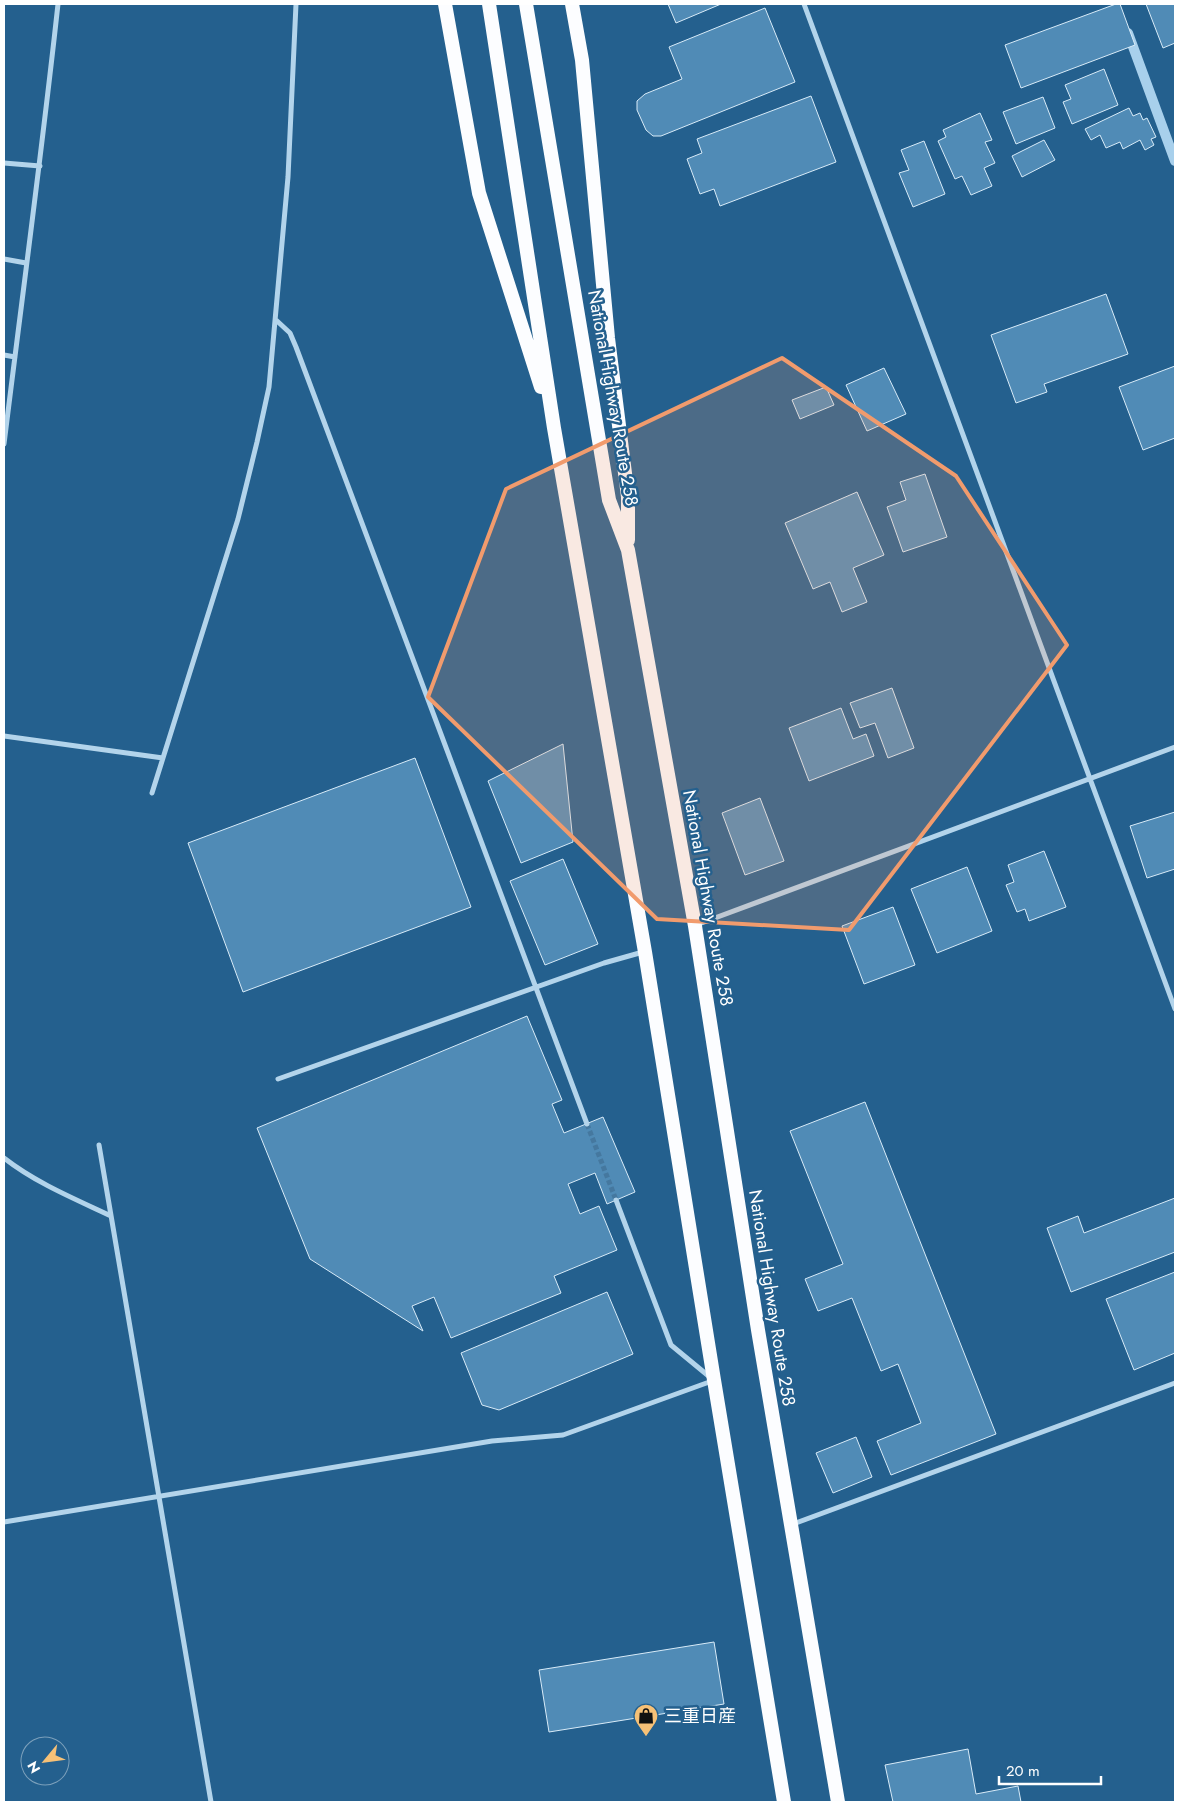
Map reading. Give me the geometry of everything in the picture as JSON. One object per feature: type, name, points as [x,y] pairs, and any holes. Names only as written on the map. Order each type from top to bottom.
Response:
[{"type":"highway","points":[[445,4],[479,193],[554,428]]},
{"type":"highway","points":[[489,4],[554,428],[645,952],[784,1802]]},
{"type":"highway","name":"National Highway Route 258","points":[[526,4],[609,500],[628,550],[695,926],[756,1320],[838,1802]]},
{"type":"highway","points":[[572,4],[582,60],[608,338],[628,498],[628,550]]},
{"type":"street","points":[[4,444],[40,166],[58,4]]},
{"type":"street","points":[[152,793],[238,519],[258,442],[269,387],[288,177],[296,4]]},
{"type":"street","points":[[804,4],[1175,1009]]},
{"type":"street","points":[[4,163],[40,166]]},
{"type":"street","points":[[4,259],[26,263]]},
{"type":"street","points":[[276,320],[290,333],[296,347],[587,1124]]},
{"type":"street","points":[[4,355],[15,357]]},
{"type":"street","points":[[4,736],[163,758]]},
{"type":"street","points":[[695,926],[1175,746]]},
{"type":"street","points":[[278,1079],[604,963],[645,952]]},
{"type":"street","points":[[99,1145],[211,1802]]},
{"type":"street","points":[[4,1158],[16,1168],[56,1190],[111,1216]]},
{"type":"street","points":[[616,1200],[671,1345],[714,1380]]},
{"type":"street","points":[[4,1522],[492,1441],[563,1435],[714,1380]]},
{"type":"street","points":[[790,1525],[1175,1383]]},
{"type":"highlighted area","points":[[782,358],[956,476],[1067,645],[849,930],[657,919],[428,697],[506,489]]},
{"type":"building","points":[[668,4],[721,4],[676,23]]},
{"type":"building","points":[[1120,4],[1135,45],[1021,88],[1005,45]]},
{"type":"building","points":[[1146,4],[1175,4],[1175,43],[1163,48]]},
{"type":"building","points":[[765,8],[795,82],[661,136],[653,136],[646,130],[637,110],[637,101],[645,94],[682,79],[669,47]]},
{"type":"building","points":[[1104,69],[1118,105],[1072,124],[1063,102],[1071,99],[1065,85]]},
{"type":"building","points":[[811,96],[836,162],[720,206],[714,189],[700,194],[687,159],[702,153],[697,139]]},
{"type":"building","points":[[1043,97],[1055,128],[1016,144],[1003,112]]},
{"type":"building","points":[[1129,108],[1133,116],[1140,113],[1143,120],[1147,118],[1156,137],[1151,139],[1154,145],[1145,150],[1140,140],[1123,149],[1120,142],[1106,148],[1100,135],[1091,140],[1085,129]]},
{"type":"building","points":[[980,113],[992,140],[985,142],[995,163],[984,168],[992,186],[971,195],[962,176],[955,179],[938,141],[946,137],[943,130]]},
{"type":"building","points":[[1044,140],[1055,160],[1022,177],[1012,156]]},
{"type":"building","points":[[924,141],[945,194],[913,207],[899,173],[909,170],[901,150]]},
{"type":"building","points":[[1106,294],[1128,354],[1044,384],[1047,392],[1016,403],[991,335]]},
{"type":"building","points":[[1175,366],[1175,438],[1143,450],[1119,387]]},
{"type":"building","points":[[884,368],[906,414],[867,431],[846,385]]},
{"type":"building","points":[[826,387],[834,405],[800,419],[792,400]]},
{"type":"building","points":[[925,474],[947,537],[903,552],[887,507],[906,500],[900,482]]},
{"type":"building","points":[[857,492],[884,555],[853,568],[867,602],[842,612],[830,582],[813,589],[785,523]]},
{"type":"building","points":[[892,688],[914,748],[888,758],[875,723],[860,728],[850,703]]},
{"type":"building","points":[[841,708],[853,739],[866,734],[874,756],[809,781],[789,728]]},
{"type":"building","points":[[563,744],[573,842],[521,863],[488,781]]},
{"type":"building","points":[[415,758],[471,907],[243,992],[188,843]]},
{"type":"building","points":[[760,798],[784,861],[745,875],[722,813]]},
{"type":"building","points":[[1175,812],[1175,869],[1147,878],[1130,826]]},
{"type":"building","points":[[1044,851],[1066,907],[1029,921],[1025,909],[1017,912],[1006,885],[1014,882],[1008,865]]},
{"type":"building","points":[[563,859],[598,944],[545,965],[510,881]]},
{"type":"building","points":[[967,867],[992,931],[937,953],[911,889]]},
{"type":"building","points":[[893,907],[915,965],[864,984],[842,926]]},
{"type":"building","points":[[527,1016],[562,1100],[552,1104],[564,1133],[603,1117],[635,1192],[607,1204],[595,1173],[568,1184],[580,1214],[599,1206],[617,1250],[554,1276],[561,1293],[451,1338],[434,1297],[412,1306],[423,1331],[310,1259],[257,1128]]},
{"type":"building","points":[[865,1102],[996,1434],[891,1475],[877,1441],[921,1423],[898,1364],[881,1371],[852,1298],[818,1311],[805,1279],[843,1264],[790,1131]]},
{"type":"building","points":[[1175,1198],[1175,1252],[1071,1292],[1047,1228],[1078,1216],[1084,1233]]},
{"type":"building","points":[[1175,1272],[1175,1353],[1134,1370],[1106,1299]]},
{"type":"building","points":[[607,1292],[633,1354],[499,1410],[482,1405],[461,1353]]},
{"type":"building","points":[[856,1437],[872,1477],[833,1493],[816,1453]]},
{"type":"building","points":[[714,1642],[724,1704],[549,1732],[539,1670]]},
{"type":"building","points":[[968,1749],[976,1794],[1018,1786],[1021,1802],[893,1802],[885,1765]]},
{"type":"waterway","points":[[1128,33],[1175,161]]},
{"type":"tunnel","points":[[587,1124],[616,1200]]},
{"type":"place","name":"三重日産","points":[[646,1737]]}]
